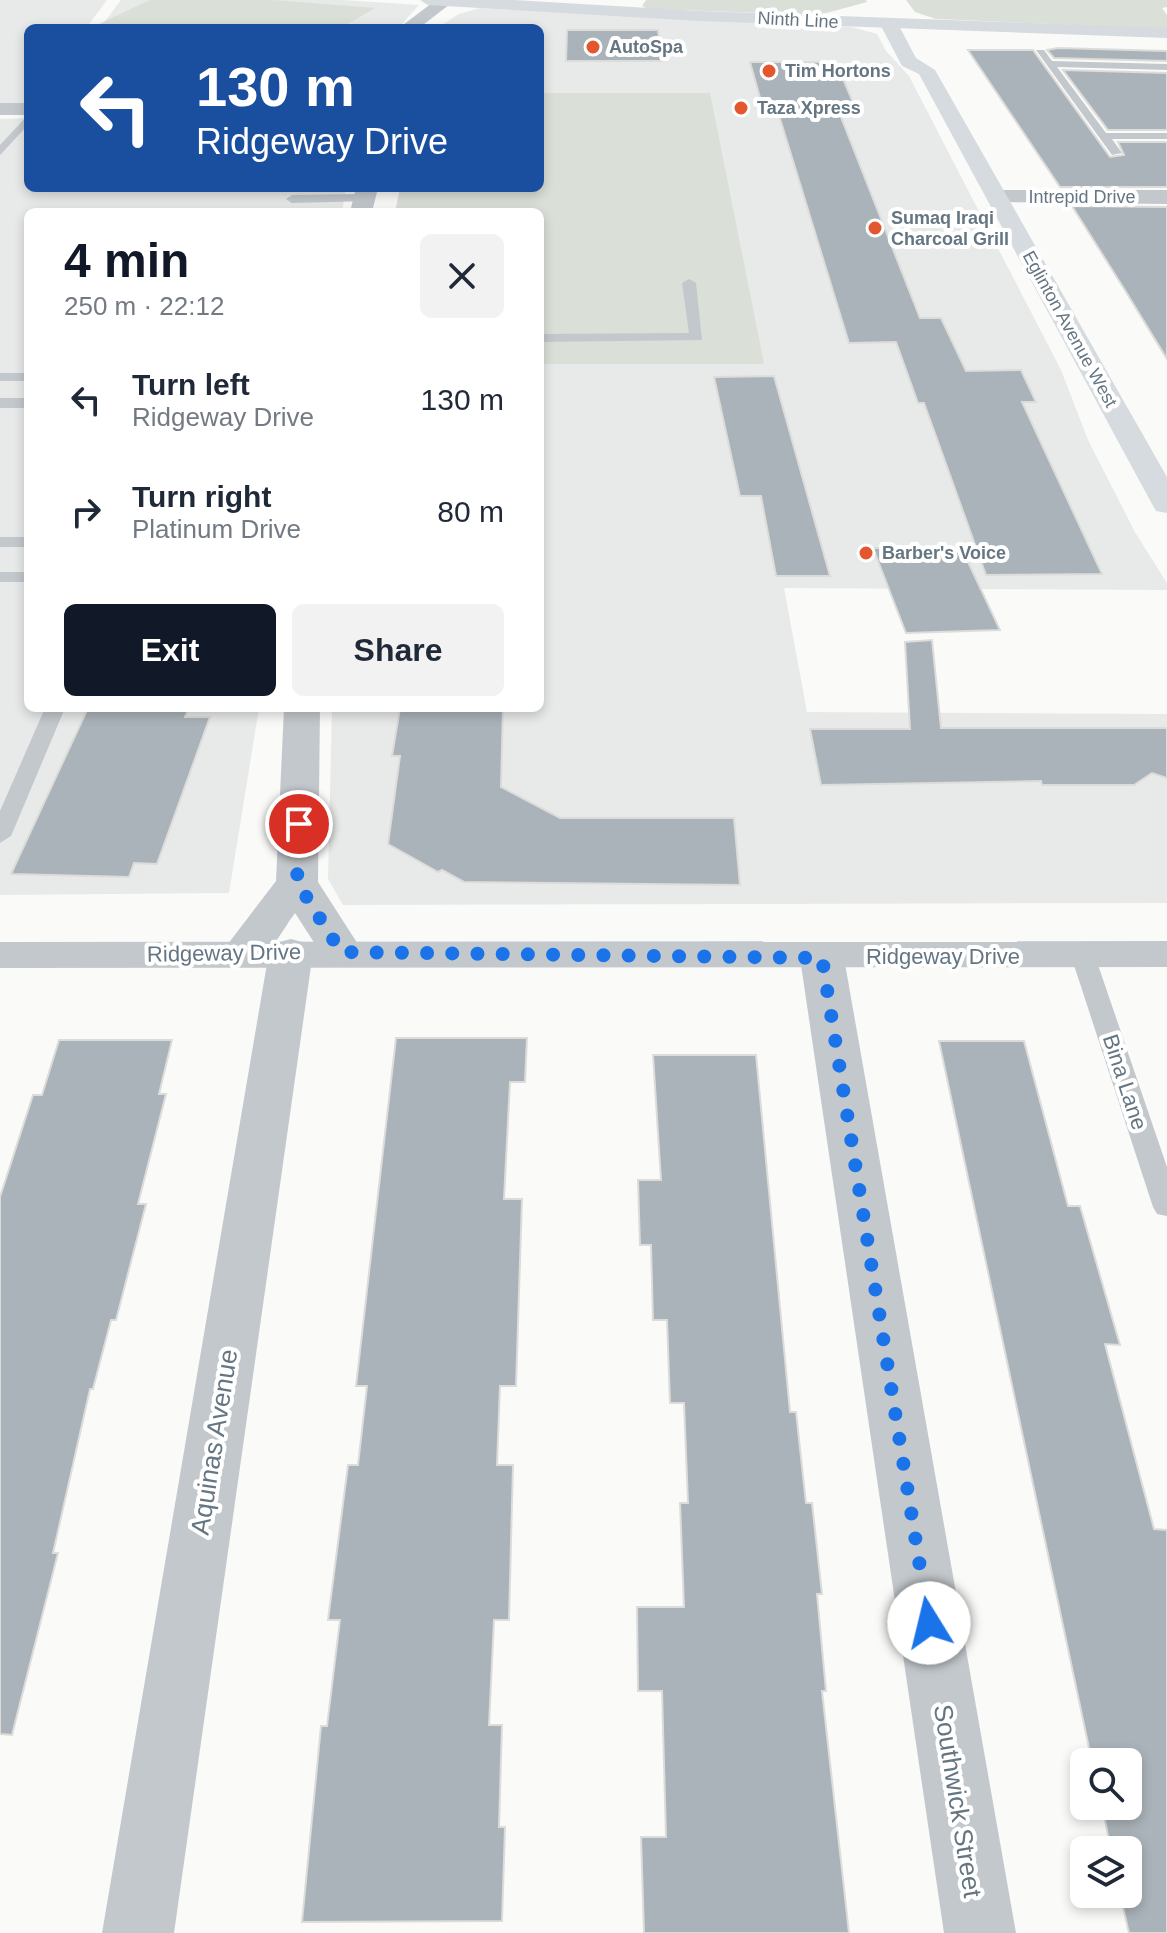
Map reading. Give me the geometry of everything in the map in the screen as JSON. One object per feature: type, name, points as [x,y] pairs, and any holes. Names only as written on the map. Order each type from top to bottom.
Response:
[{"type":"main road","name":"Ninth Line","points":[[437,1],[899,24],[1167,33]]},
{"type":"main road","name":"Eglinton Avenue West","points":[[899,24],[909,62],[926,70],[1167,504]]},
{"type":"street","points":[[412,24],[437,1]]},
{"type":"street","points":[[0,109],[24,121]]},
{"type":"street","name":"Intrepid Drive","points":[[997,197],[1166,198]]},
{"type":"street","points":[[292,952],[302,712]]},
{"type":"street","points":[[292,952],[297,882]]},
{"type":"street","name":"Ridgeway Drive","points":[[0,955],[292,952],[822,958],[1167,954]]},
{"type":"street","name":"Aquinas Avenue","points":[[138,1933],[292,952]]},
{"type":"street","name":"Southwick Street","points":[[822,958],[980,1933]]},
{"type":"lane","points":[[1040,52],[1116,153]]},
{"type":"lane","points":[[1049,64],[1167,67]]},
{"type":"lane","points":[[0,129],[24,122]]},
{"type":"lane","points":[[0,152],[24,123]]},
{"type":"lane","points":[[1103,136],[1167,136]]},
{"type":"lane","points":[[294,193],[364,199]]},
{"type":"lane","points":[[544,338],[697,337],[689,283]]},
{"type":"lane","points":[[0,377],[24,377]]},
{"type":"lane","points":[[0,403],[24,403]]},
{"type":"lane","points":[[0,542],[24,542]]},
{"type":"lane","points":[[0,577],[24,577]]},
{"type":"lane","points":[[0,836],[53,712]]},
{"type":"lane","name":"Bina Lane","points":[[1083,956],[1167,1207]]},
{"type":"shaded area","points":[[0,0],[107,0],[89,24],[24,24],[24,106],[0,105]]},
{"type":"shaded area","points":[[121,0],[343,0],[419,5],[402,24],[103,24]]},
{"type":"shaded area","points":[[150,0],[272,0],[375,8],[348,24],[99,24]]},
{"type":"shaded area","points":[[646,0],[867,2],[819,15],[648,9],[642,6]]},
{"type":"shaded area","points":[[906,0],[1167,0],[1167,7],[1162,8],[1167,15],[1167,29],[936,19],[915,12]]},
{"type":"shaded area","points":[[480,8],[852,27],[877,34],[886,51],[909,76],[1061,370],[1088,440],[1136,534],[1167,583],[1167,590],[784,588],[807,712],[1167,714],[1167,903],[343,905],[328,879],[332,712],[544,712],[544,364],[763,363],[709,93],[544,93],[544,24],[443,24],[459,14]]},
{"type":"shaded area","points":[[544,93],[710,93],[764,364],[544,364],[544,208],[396,208],[399,192],[544,192]]},
{"type":"shaded area","points":[[24,118],[24,192],[345,192],[343,208],[24,208],[24,712],[258,712],[229,893],[0,895],[0,119]]},
{"type":"building","name":"AutoSpa","points":[[567,30],[658,30],[662,61],[566,61]]},
{"type":"building","points":[[968,50],[1033,50],[1110,157],[1124,155],[1118,142],[1167,142],[1167,187],[1060,187]]},
{"type":"building","points":[[1047,50],[1167,51],[1167,61],[1054,58]]},
{"type":"building","points":[[750,62],[836,62],[857,112],[839,112],[920,318],[941,318],[966,371],[1021,370],[1036,402],[1022,402],[1102,574],[986,575],[924,403],[918,403],[896,342],[849,343],[778,112],[764,112]]},
{"type":"building","points":[[1063,70],[1167,73],[1167,130],[1108,130]]},
{"type":"building","points":[[1072,206],[1167,207],[1167,359],[1123,287]]},
{"type":"building","points":[[774,376],[830,576],[776,576],[761,496],[740,496],[714,377]]},
{"type":"building","points":[[961,547],[1000,630],[906,633],[873,548]]},
{"type":"building","points":[[932,640],[941,728],[1167,728],[1167,778],[1152,773],[1134,785],[1042,785],[1041,781],[821,785],[810,729],[910,729],[905,642]]},
{"type":"building","points":[[86,712],[187,712],[185,717],[210,717],[157,864],[134,863],[129,877],[11,874]]},
{"type":"building","points":[[399,712],[503,712],[501,787],[560,818],[734,818],[740,885],[464,882],[442,870],[438,872],[388,844],[400,756],[392,756]]},
{"type":"building","points":[[396,1038],[527,1038],[525,1082],[510,1082],[504,1199],[522,1199],[516,1386],[500,1386],[497,1465],[513,1465],[509,1620],[494,1620],[489,1725],[502,1725],[499,1827],[505,1827],[502,1921],[302,1922],[321,1726],[327,1726],[340,1620],[328,1620],[348,1465],[358,1465],[367,1386],[356,1386]]},
{"type":"building","points":[[59,1040],[172,1040],[159,1094],[166,1094],[138,1204],[146,1204],[116,1320],[111,1320],[93,1389],[90,1389],[53,1553],[58,1553],[12,1735],[0,1734],[0,1197],[33,1095],[42,1095]]},
{"type":"building","points":[[939,1041],[1024,1041],[1068,1206],[1080,1206],[1120,1345],[1105,1344],[1154,1529],[1167,1530],[1167,1933],[1129,1933],[1123,1908],[1142,1908],[1142,1836],[1108,1836],[1105,1820],[1142,1820],[1142,1748],[1089,1748]]},
{"type":"building","points":[[653,1055],[756,1055],[790,1412],[796,1412],[806,1503],[812,1503],[822,1594],[817,1594],[826,1691],[822,1691],[849,1933],[644,1933],[641,1837],[666,1837],[662,1691],[638,1691],[637,1607],[684,1607],[680,1503],[688,1503],[684,1403],[670,1403],[667,1320],[653,1320],[651,1245],[640,1245],[638,1180],[661,1180]]},
{"type":"place","name":"AutoSpa","points":[[593,47]]},
{"type":"place","name":"Tim Hortons","points":[[769,71]]},
{"type":"place","name":"Taza Xpress","points":[[741,108]]},
{"type":"place","name":"Sumaq Iraqi Charcoal Grill","points":[[875,228]]},
{"type":"place","name":"Barber's Voice","points":[[866,553]]},
{"type":"route","points":[[299,824],[297,882],[341,952],[822,958],[929,1623]]}]
